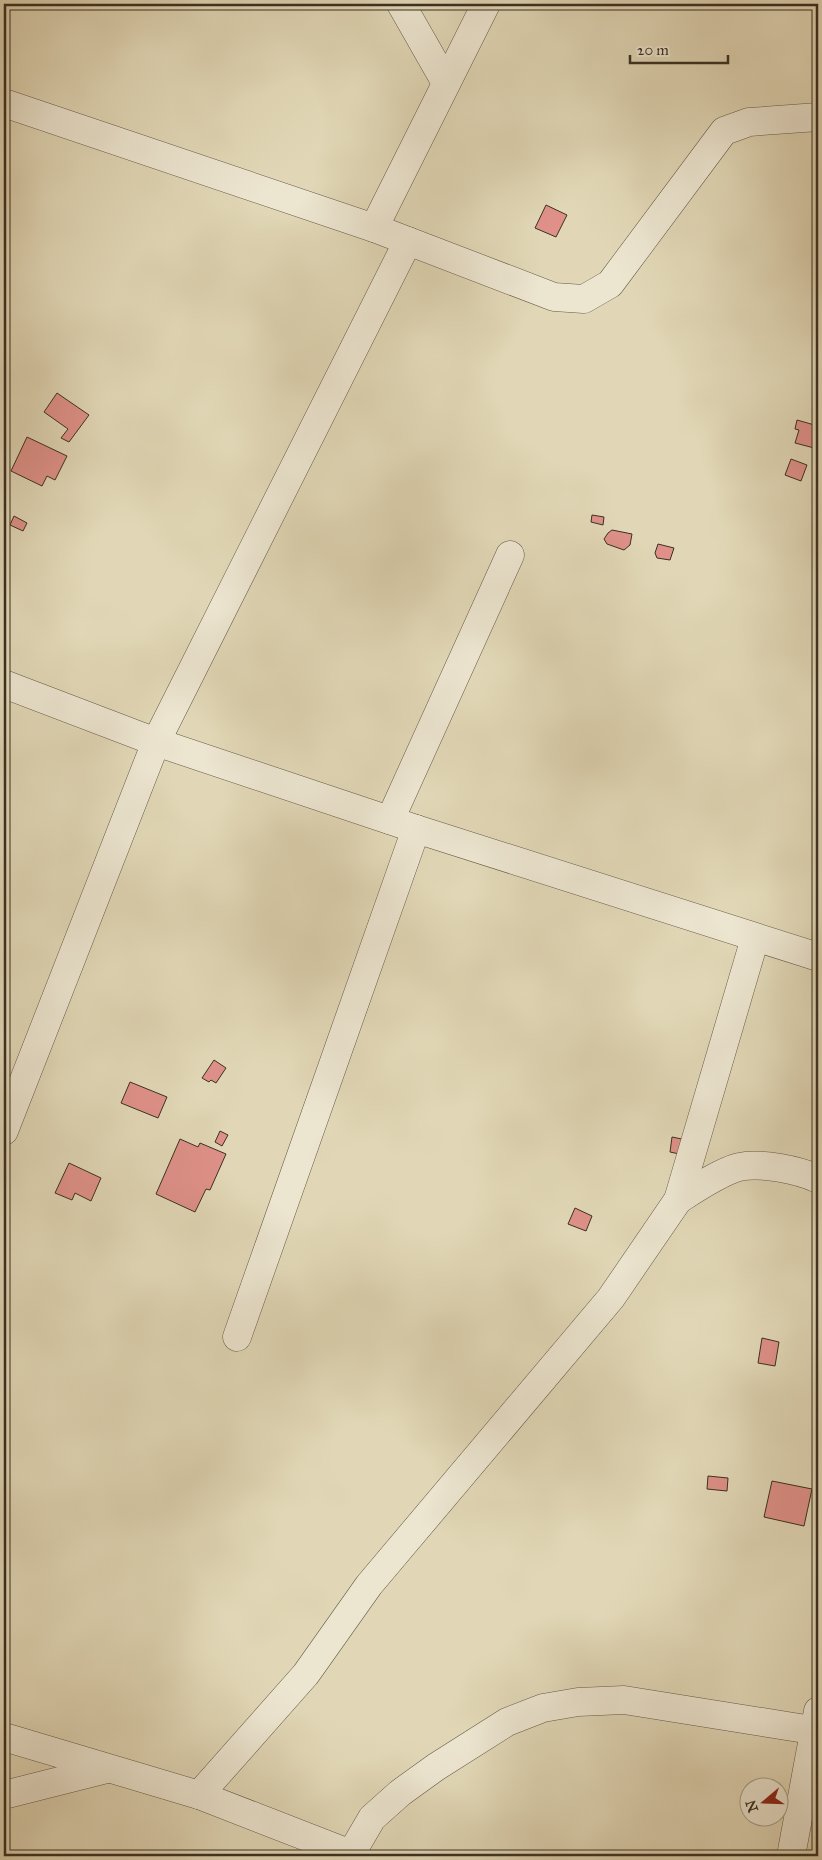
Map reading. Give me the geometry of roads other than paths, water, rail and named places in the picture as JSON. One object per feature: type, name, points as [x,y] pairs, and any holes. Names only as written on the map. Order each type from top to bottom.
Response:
[{"type":"street","points":[[401,4],[446,83]]},
{"type":"street","points":[[374,228],[486,4]]},
{"type":"street","points":[[4,102],[374,228],[554,297],[584,299],[610,284],[724,131],[749,122],[818,117]]},
{"type":"street","points":[[4,1131],[156,742],[408,241]]},
{"type":"street","points":[[390,820],[510,555]]},
{"type":"street","points":[[4,684],[156,742],[416,829],[818,957]]},
{"type":"street","points":[[237,1337],[416,829]]},
{"type":"street","points":[[199,1795],[306,1674],[369,1585],[611,1298],[678,1200],[756,938]]},
{"type":"street","points":[[678,1200],[707,1182],[739,1167],[772,1166],[806,1173],[818,1179]]},
{"type":"street","points":[[4,1737],[199,1795],[353,1855],[372,1818],[400,1793],[436,1767],[507,1722],[543,1708],[578,1702],[624,1700],[817,1724],[791,1856]]},
{"type":"street","points":[[4,1796],[107,1769]]}]
